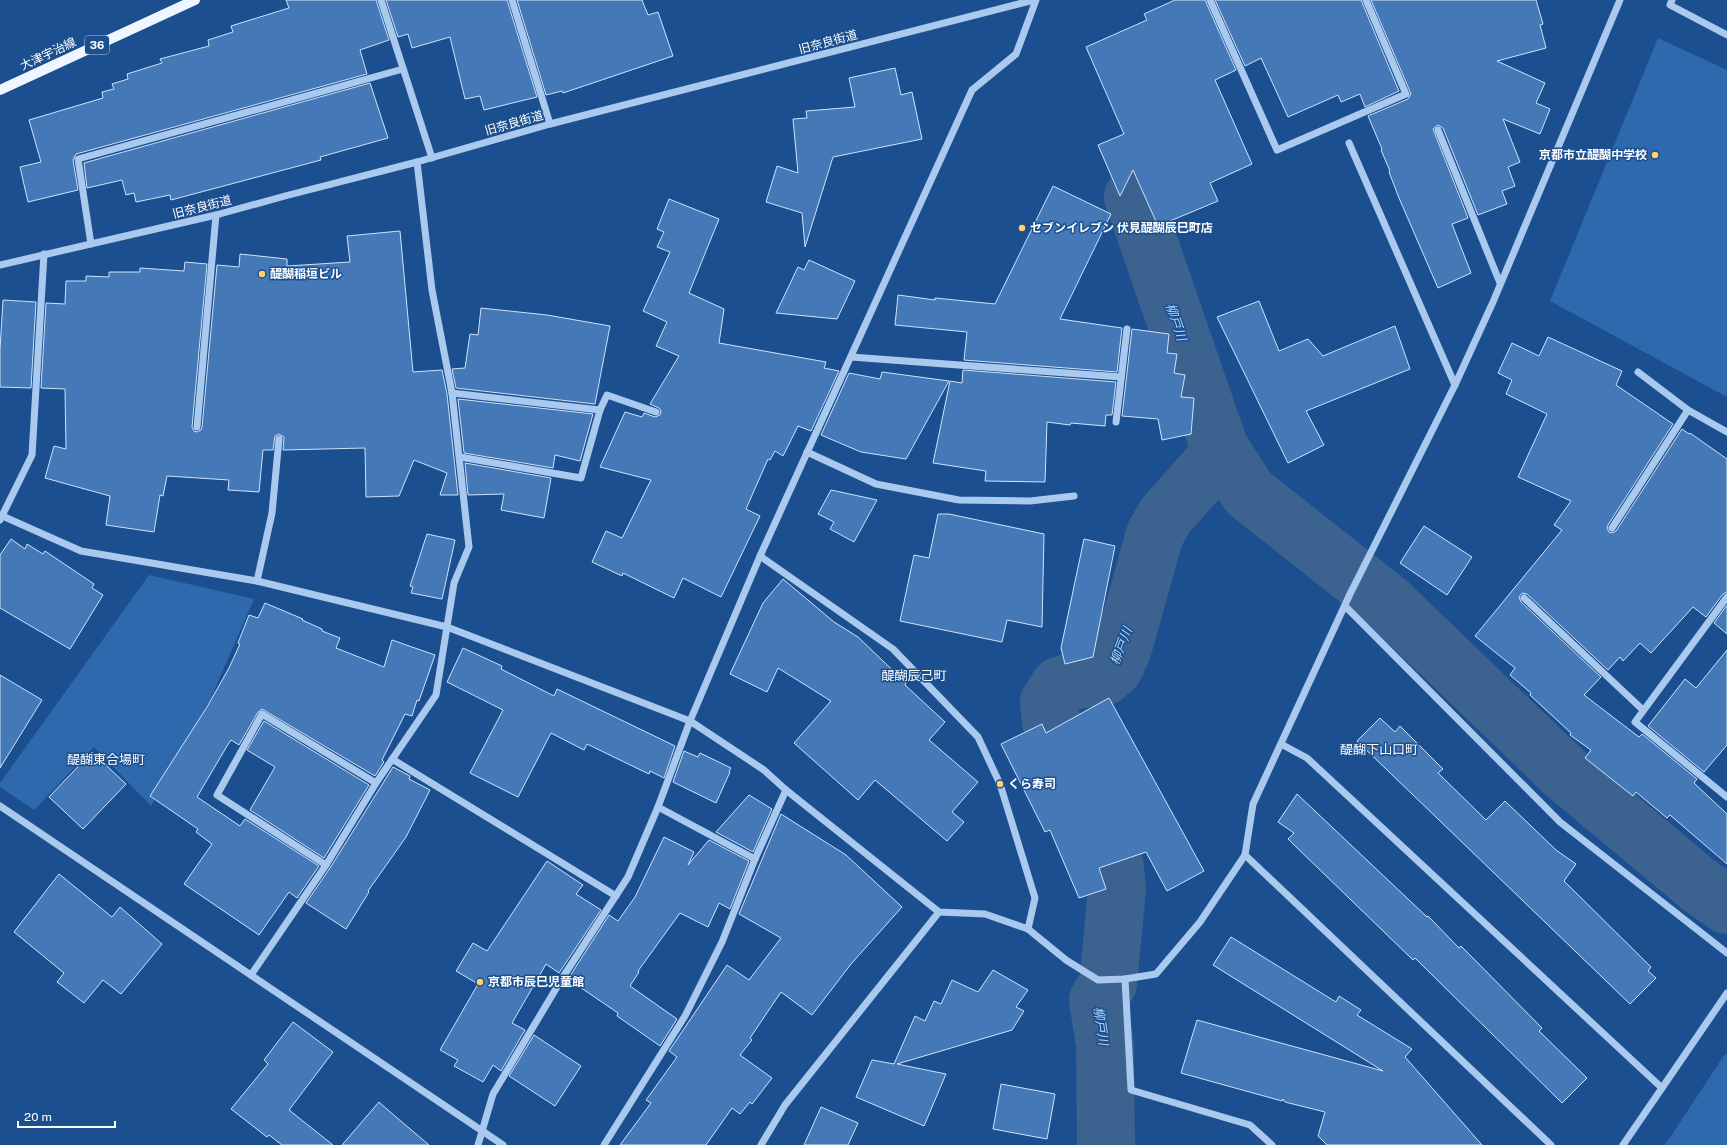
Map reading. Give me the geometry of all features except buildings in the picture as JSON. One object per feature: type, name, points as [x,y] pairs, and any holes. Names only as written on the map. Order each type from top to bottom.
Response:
[{"type":"main road","name":"大津宇治線","points":[[0,90],[195,0]]},
{"type":"street","points":[[381,0],[432,158]]},
{"type":"street","points":[[512,0],[550,124]]},
{"type":"street","points":[[478,1145],[493,1094],[563,977],[628,877],[658,807],[690,721],[760,556],[972,90],[1016,54],[1035,0]]},
{"type":"street","name":"旧奈良街道","points":[[0,265],[216,215],[432,158],[550,124],[1035,0]]},
{"type":"street","points":[[1210,0],[1276,150],[1406,94],[1366,0]]},
{"type":"street","points":[[44,254],[32,455],[1,517],[82,551],[256,581],[447,627],[690,721],[764,770],[786,790],[939,912],[985,914],[1028,929],[1066,960],[1098,980],[1125,979],[1156,974],[1200,922],[1246,855],[1253,804],[1354,585],[1455,385],[1620,0]]},
{"type":"street","points":[[1672,0],[1670,5],[1727,35]]},
{"type":"street","points":[[91,244],[78,159],[403,69]]},
{"type":"street","points":[[1438,130],[1500,283]]},
{"type":"street","points":[[1349,143],[1455,385]]},
{"type":"street","points":[[251,975],[326,865],[376,783],[436,695],[454,582],[469,547],[452,393],[432,290],[417,162]]},
{"type":"street","points":[[197,427],[216,215]]},
{"type":"street","points":[[1116,422],[1127,329]]},
{"type":"street","points":[[851,356],[1121,377]]},
{"type":"street","points":[[1638,372],[1688,410],[1727,432]]},
{"type":"street","points":[[452,393],[600,410]]},
{"type":"street","points":[[460,457],[581,478],[600,410],[607,395],[656,412]]},
{"type":"street","points":[[1612,528],[1688,410]]},
{"type":"street","points":[[256,581],[272,513],[279,439]]},
{"type":"street","points":[[807,452],[876,484],[959,500],[1030,501],[1074,496]]},
{"type":"street","points":[[760,556],[893,649],[978,737],[1000,784],[1035,898],[1028,929]]},
{"type":"street","points":[[1727,597],[1635,722],[1727,797]]},
{"type":"street","points":[[1524,598],[1644,710]]},
{"type":"street","points":[[1345,606],[1560,822],[1727,953]]},
{"type":"street","points":[[326,865],[217,795],[262,714],[376,783]]},
{"type":"street","points":[[1281,744],[1307,758],[1662,1088]]},
{"type":"street","points":[[392,759],[616,896]]},
{"type":"street","points":[[604,1145],[686,1016],[722,942],[755,859],[786,790]]},
{"type":"street","points":[[0,806],[503,1145]]},
{"type":"street","points":[[658,807],[755,859]]},
{"type":"street","points":[[1246,855],[1551,1145]]},
{"type":"street","points":[[761,1145],[785,1106],[939,912]]},
{"type":"street","points":[[1125,979],[1131,1090],[1250,1125],[1272,1145]]},
{"type":"street","points":[[1625,1144],[1727,993]]},
{"type":"shaded area","name":"京都市立醍醐中学校","points":[[1658,38],[1727,70],[1727,397],[1550,301]]},
{"type":"shaded area","points":[[149,575],[254,599],[211,698],[151,806],[94,747],[34,810],[0,787],[0,783]]},
{"type":"shaded area","points":[[1725,1054],[1727,1054],[1727,1145],[1665,1145]]},
{"type":"waterway","name":"柳戸川","points":[[1106,1145],[1105,1044],[1098,1000],[1108,984],[1117,890],[1115,868],[1108,831],[1095,796],[1079,763],[1051,722],[1049,702],[1059,686],[1076,680],[1103,677],[1114,668],[1123,648],[1155,534],[1166,515],[1209,467],[1220,449],[1133,197]]},
{"type":"waterway","points":[[1220,449],[1249,493],[1388,603],[1567,775],[1700,886],[1727,905]]},
{"type":"place","name":"京都市立醍醐中学校","points":[[1655,155]]},
{"type":"place","name":"セブンイレブン 伏見醍醐辰巳町店","points":[[1022,228]]},
{"type":"place","name":"醍醐稲垣ビル","points":[[262,274]]},
{"type":"place","name":"くら寿司","points":[[1000,784]]},
{"type":"place","name":"京都市辰巳児童館","points":[[480,982]]},
{"type":"district","name":"醍醐辰己町","points":[[914,675]]},
{"type":"district","name":"醍醐下山口町","points":[[1379,749]]},
{"type":"district","name":"醍醐東合場町","points":[[106,759]]}]
